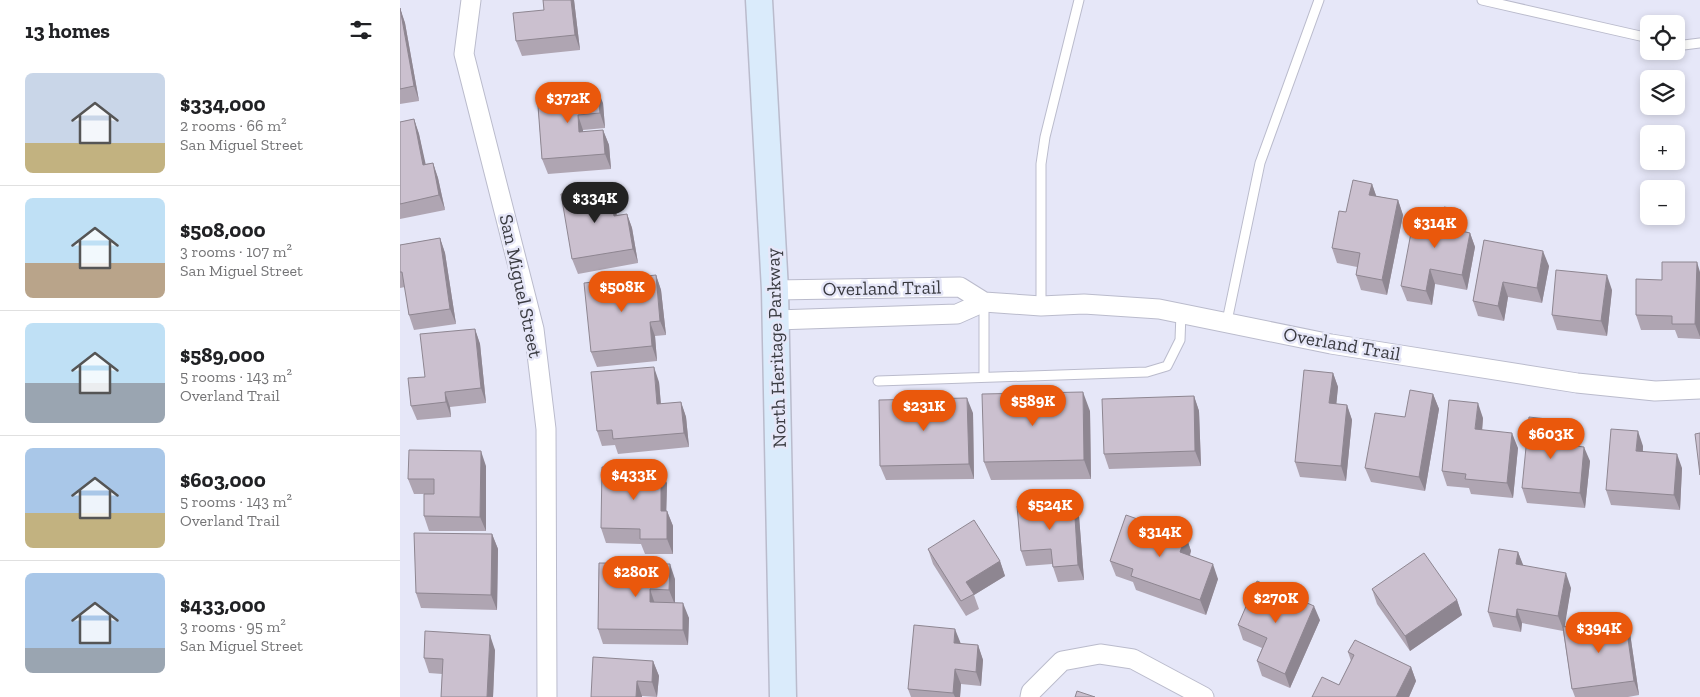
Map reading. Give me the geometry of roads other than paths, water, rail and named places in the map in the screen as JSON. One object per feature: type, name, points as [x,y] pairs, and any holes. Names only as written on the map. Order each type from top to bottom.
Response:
[{"type":"main road","name":"North Heritage Parkway","points":[[759,0],[775,290],[783,697]]},
{"type":"street","name":"San Miguel Street","points":[[471,0],[464,54],[534,329],[546,429],[548,697]]},
{"type":"street","name":"Overland Trail","points":[[775,290],[960,286],[984,302]]},
{"type":"street","name":"Overland Trail","points":[[776,320],[957,314],[984,302],[1041,306],[1084,304],[1159,309],[1227,321],[1331,344],[1577,383],[1655,391],[1700,389]]},
{"type":"street","points":[[1030,697],[1031,692],[1062,662],[1100,654],[1133,659],[1204,697]]},
{"type":"lane","points":[[1041,306],[1041,164],[1045,137],[1079,0]]},
{"type":"lane","points":[[1227,321],[1260,163],[1319,0]]},
{"type":"lane","points":[[1482,0],[1640,36]]},
{"type":"lane","points":[[1685,45],[1700,43]]},
{"type":"lane","points":[[984,302],[984,377]]},
{"type":"lane","points":[[878,380],[1147,372],[1167,366],[1180,340],[1181,314]]}]
